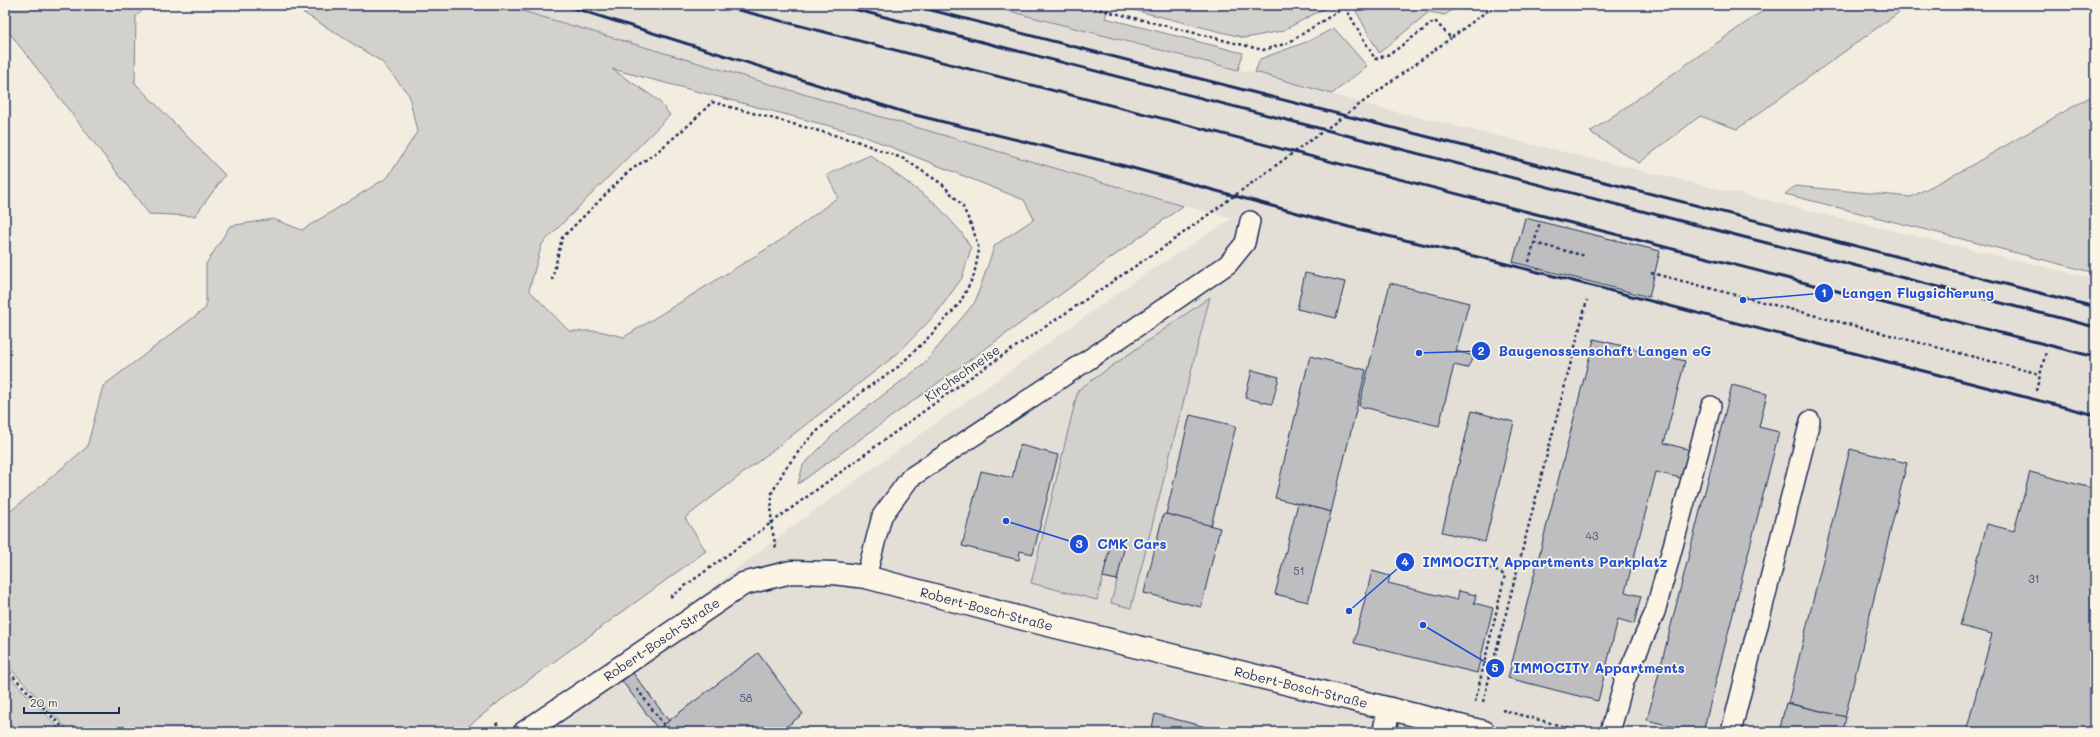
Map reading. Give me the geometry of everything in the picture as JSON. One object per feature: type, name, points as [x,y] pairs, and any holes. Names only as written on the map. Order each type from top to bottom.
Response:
[{"type":"street","name":"Robert-Bosch-Straße","points":[[525,732],[620,666],[743,584],[791,572],[833,573],[866,577],[1024,619],[1476,730]]},
{"type":"street","points":[[1384,732],[1389,709]]},
{"type":"lane","points":[[866,577],[882,516],[910,478],[1103,350],[1228,264],[1245,243],[1250,222]]},
{"type":"lane","points":[[1610,732],[1624,682],[1655,612],[1711,406]]},
{"type":"lane","points":[[1731,732],[1810,420]]},
{"type":"path","points":[[1082,5],[1263,50],[1288,43],[1347,6],[1368,50],[1375,59],[1390,54],[1435,21],[1451,38]]},
{"type":"path","name":"Kirchschneise","points":[[552,280],[562,238],[628,172],[669,142],[712,102],[856,142],[904,159],[942,184],[962,205],[979,250],[974,275],[960,303],[933,333],[898,367],[864,390],[832,416],[806,442],[785,470],[772,493],[771,524],[965,381],[1168,244],[1495,5]]},
{"type":"path","points":[[1529,262],[1540,222]]},
{"type":"path","points":[[1534,243],[1586,256]]},
{"type":"path","points":[[1651,273],[2040,374]]},
{"type":"path","points":[[1476,730],[1587,300]]},
{"type":"path","points":[[2036,391],[2046,352]]},
{"type":"path","points":[[1476,730],[1505,575],[1483,564]]},
{"type":"path","points":[[620,666],[664,725]]},
{"type":"path","points":[[5,668],[67,732]]},
{"type":"path","points":[[1482,705],[1577,730]]},
{"type":"path","points":[[32,732],[62,728]]},
{"type":"shaded area","points":[[5,5],[149,5],[136,16],[135,83],[225,175],[195,216],[149,214],[5,27]]},
{"type":"shaded area","points":[[291,5],[502,5],[1183,206],[798,484],[803,465],[842,426],[923,365],[975,302],[995,245],[1034,219],[1024,200],[856,133],[612,69],[658,100],[670,115],[542,244],[529,290],[569,331],[599,331],[624,337],[781,240],[838,197],[827,175],[870,155],[935,203],[961,232],[971,248],[962,278],[936,314],[896,355],[685,518],[706,551],[500,701],[461,732],[70,732],[5,663],[5,516],[87,447],[103,386],[206,308],[206,264],[230,226],[273,219],[302,230],[388,177],[417,132],[409,95],[382,62]]},
{"type":"shaded area","points":[[502,5],[981,5],[1238,70],[1255,72],[1380,108],[2095,279],[2095,732],[522,732],[797,523],[1139,278],[1233,218],[1183,206]]},
{"type":"shaded area","points":[[985,5],[1109,5],[1105,18],[1243,53],[1238,70]]},
{"type":"shaded area","points":[[1114,5],[1331,5],[1282,31],[1245,38]]},
{"type":"shaded area","points":[[1364,5],[1459,5],[1445,15],[1429,12],[1379,53],[1356,11]]},
{"type":"shaded area","points":[[1771,5],[1909,5],[1737,129],[1700,116],[1639,163],[1590,132]]},
{"type":"shaded area","points":[[1334,28],[1367,66],[1332,94],[1255,72],[1260,59],[1309,41]]},
{"type":"shaded area","points":[[2095,94],[2095,273],[1785,194],[1795,186],[1911,197],[1965,169]]},
{"type":"shaded area","points":[[1210,297],[1131,608],[1111,603],[1117,580],[1103,577],[1097,600],[1031,583],[1078,390]]},
{"type":"shaded area","points":[[5,672],[61,730],[63,732],[5,732]]},
{"type":"building","points":[[1525,218],[1660,251],[1649,297],[1513,262]]},
{"type":"building","points":[[1305,273],[1345,282],[1336,318],[1297,309]]},
{"type":"building","points":[[1390,283],[1469,303],[1456,351],[1474,356],[1467,368],[1454,365],[1439,426],[1359,406]]},
{"type":"building","points":[[1594,339],[1685,361],[1664,443],[1691,450],[1684,479],[1656,472],[1625,592],[1641,596],[1634,624],[1618,619],[1598,701],[1508,678]]},
{"type":"building","points":[[1310,356],[1366,370],[1331,512],[1275,498]]},
{"type":"building","points":[[1252,370],[1279,377],[1272,404],[1245,398]]},
{"type":"building","points":[[1732,385],[1767,394],[1759,427],[1779,432],[1703,732],[1695,732],[1647,720]]},
{"type":"building","points":[[1472,411],[1514,422],[1485,542],[1442,532]]},
{"type":"building","points":[[1190,415],[1236,426],[1211,526],[1166,514]]},
{"type":"building","points":[[1020,445],[1058,455],[1033,554],[1020,551],[1019,560],[962,546],[981,471],[1012,478]]},
{"type":"building","points":[[1850,449],[1907,463],[1845,717],[1788,703]]},
{"type":"building","points":[[2030,472],[2095,489],[2095,732],[1966,732],[1992,634],[1960,626],[1987,524],[2014,531]]},
{"type":"building","points":[[1298,503],[1331,512],[1308,602],[1275,594]]},
{"type":"building","points":[[1166,514],[1220,528],[1201,607],[1144,593],[1163,515]]},
{"type":"building","points":[[1111,542],[1125,545],[1117,580],[1103,577]]},
{"type":"building","points":[[1372,571],[1390,576],[1388,583],[1457,600],[1459,591],[1476,595],[1474,603],[1493,608],[1477,673],[1354,643]]},
{"type":"building","points":[[758,653],[803,714],[779,732],[654,732]]},
{"type":"building","points":[[633,673],[669,721],[658,729],[622,681]]},
{"type":"building","points":[[1786,703],[1846,717],[1843,732],[1779,732]]},
{"type":"building","points":[[1155,714],[1218,730],[1217,732],[1151,732]]},
{"type":"railway","points":[[564,5],[907,113],[1125,166],[1349,227],[1495,261],[2095,415]]},
{"type":"railway","points":[[719,5],[2095,357]]},
{"type":"railway","points":[[838,5],[2095,327]]},
{"type":"railway","points":[[911,5],[2095,307]]},
{"type":"place","name":"Langen Flugsicherung","points":[[1743,300]]},
{"type":"place","name":"Baugenossenschaft Langen eG","points":[[1419,353]]},
{"type":"place","name":"CMK Cars","points":[[1006,521]]},
{"type":"place","name":"IMMOCITY Appartments Parkplatz","points":[[1349,611]]},
{"type":"place","name":"IMMOCITY Appartments","points":[[1423,625]]}]
